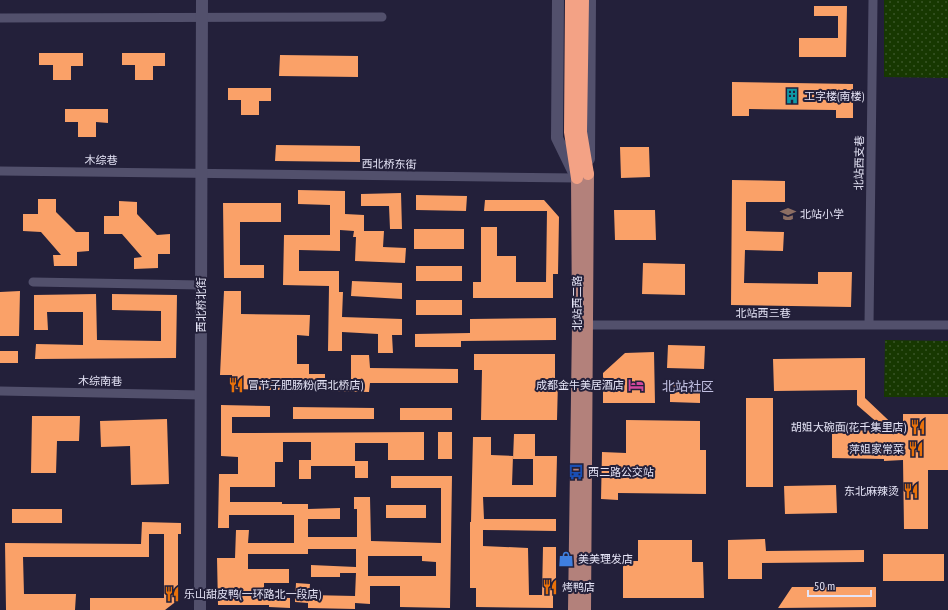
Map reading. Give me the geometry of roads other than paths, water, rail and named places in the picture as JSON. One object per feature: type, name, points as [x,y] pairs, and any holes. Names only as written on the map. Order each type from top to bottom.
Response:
[{"type":"highway","points":[[571,0],[570,132],[576,178]]},
{"type":"highway","points":[[583,0],[581,132],[588,174]]},
{"type":"main road","name":"北站西二路","points":[[574,610],[588,174]]},
{"type":"main road","name":"北站西二路","points":[[576,178],[583,325],[585,610]]},
{"type":"street","name":"西北桥北街","points":[[200,610],[202,0]]},
{"type":"street","name":"北站西二路","points":[[558,0],[557,138],[576,178]]},
{"type":"street","name":"北站西二路","points":[[588,174],[590,0]]},
{"type":"street","name":"北站西支巷","points":[[869,325],[872,0]]},
{"type":"street","points":[[0,18],[382,17]]},
{"type":"street","name":"木综巷","points":[[0,171],[202,173]]},
{"type":"street","name":"西北桥东街","points":[[202,173],[576,178]]},
{"type":"street","points":[[33,282],[201,285]]},
{"type":"street","name":"北站西三巷","points":[[583,325],[948,326]]},
{"type":"street","name":"木综南巷","points":[[0,391],[200,395]]},
{"type":"place","name":"工字楼(南楼)","points":[[792,96]]},
{"type":"place","name":"北站小学","points":[[788,214]]},
{"type":"place","name":"冒节子肥肠粉(西北桥店)","points":[[236,385]]},
{"type":"place","name":"成都金牛美居酒店","points":[[636,385]]},
{"type":"place","name":"胡姐大碗面(花千集里店)","points":[[918,427]]},
{"type":"place","name":"萍姐家常菜","points":[[916,449]]},
{"type":"place","name":"西二路公交站","points":[[576,472]]},
{"type":"place","name":"东北麻辣烫","points":[[911,491]]},
{"type":"place","name":"美美理发店","points":[[566,559]]},
{"type":"place","name":"烤鸭店","points":[[550,587]]},
{"type":"place","name":"乐山甜皮鸭(一环路北一段店)","points":[[172,594]]},
{"type":"district","name":"北站社区","points":[[688,386]]}]
